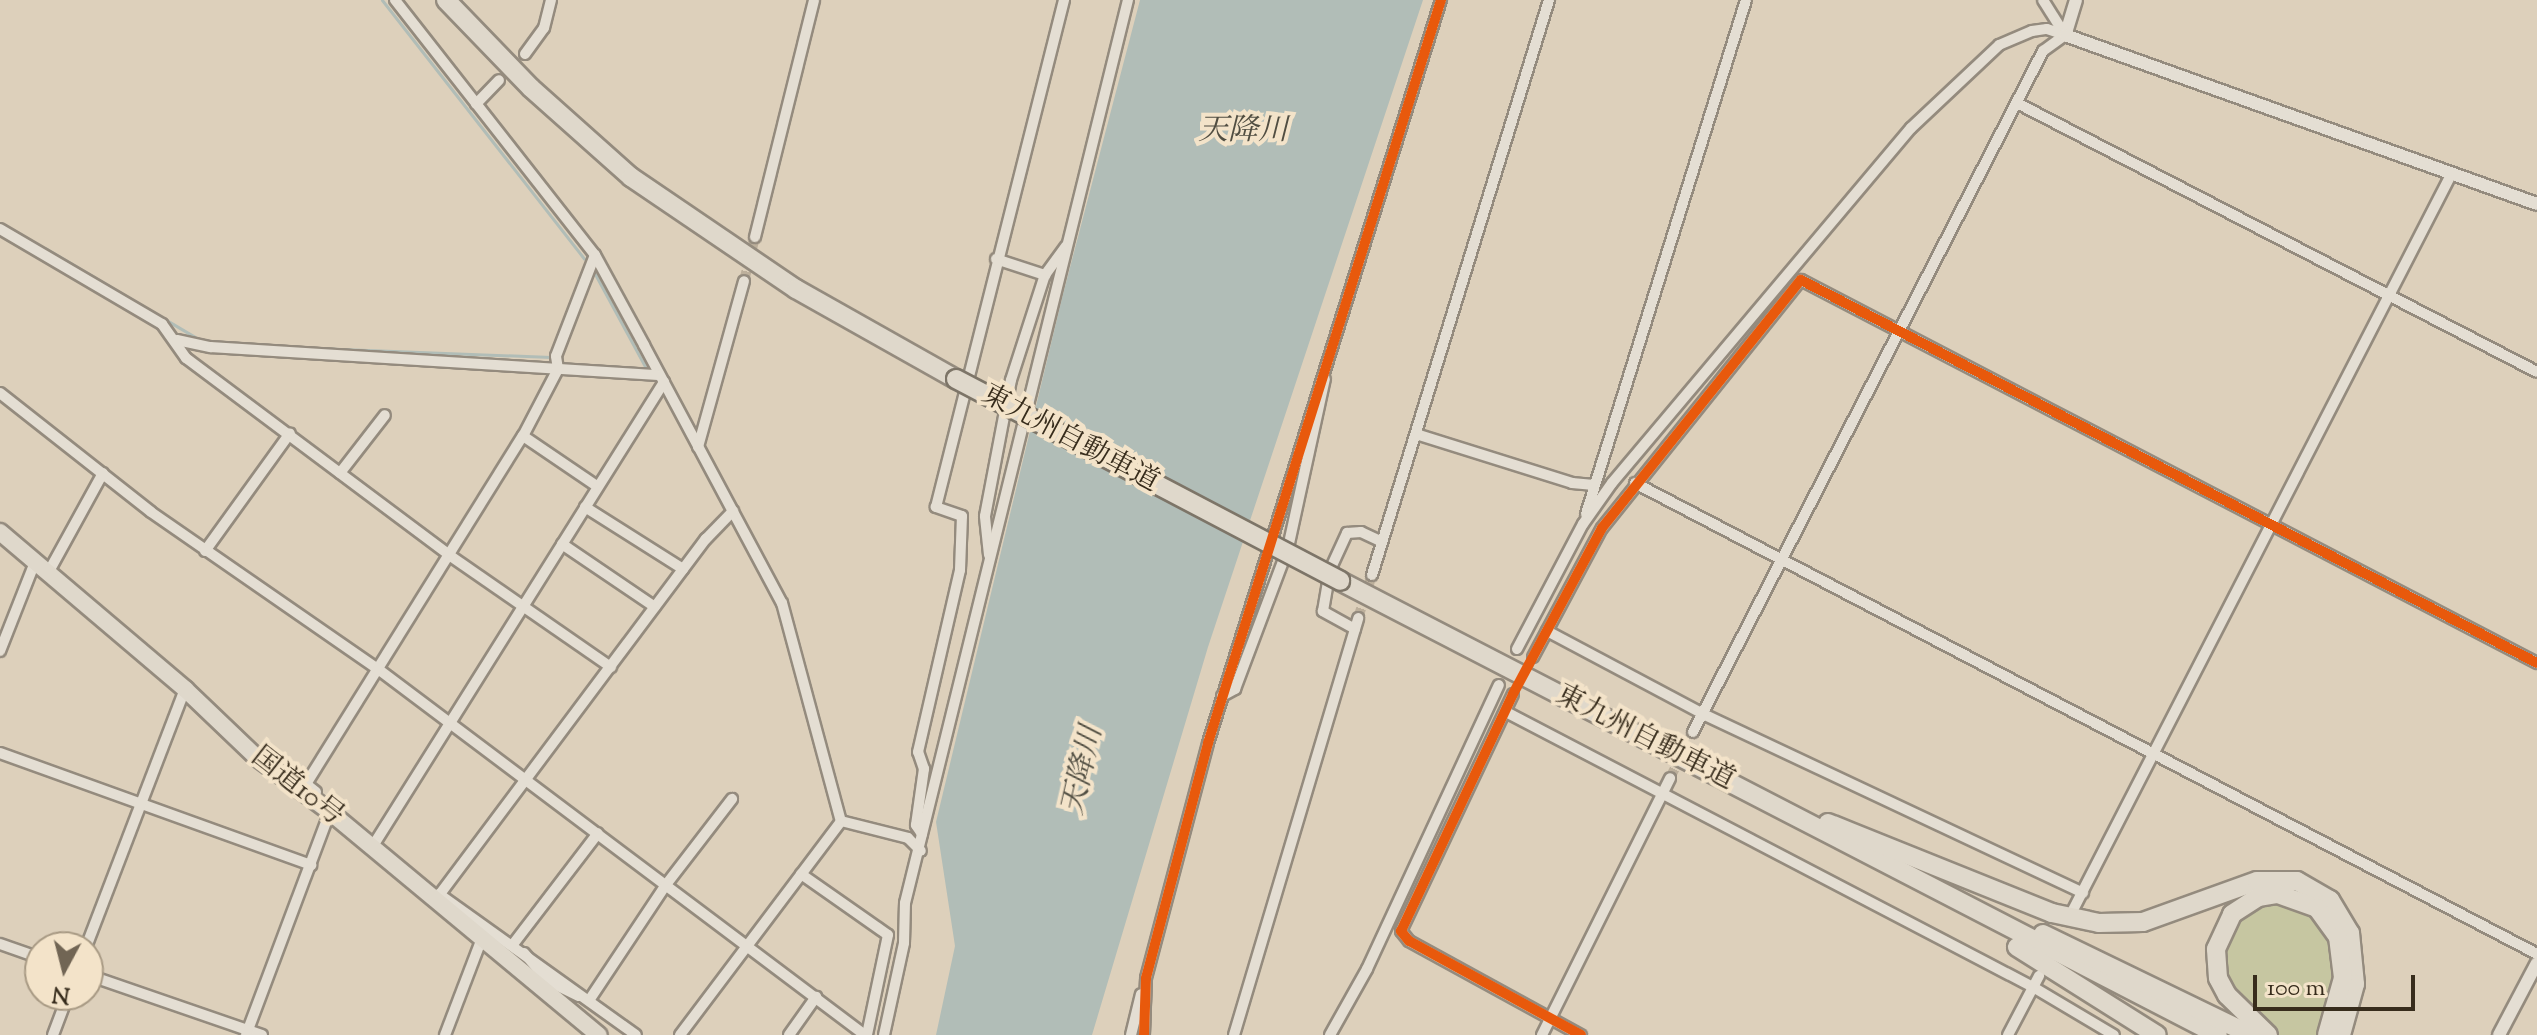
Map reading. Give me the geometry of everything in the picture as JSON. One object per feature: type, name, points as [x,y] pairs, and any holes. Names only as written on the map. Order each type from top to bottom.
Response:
[{"type":"highway","name":"東九州自動車道","points":[[446,0],[531,88],[631,177],[796,289],[956,379],[1340,581],[1752,794],[1945,898],[2218,1035]]},
{"type":"highway","name":"国道10号","points":[[0,532],[185,689],[255,756],[330,812],[482,938],[544,984],[599,1035]]},
{"type":"highway","points":[[1640,736],[1844,830],[2075,920],[2143,922],[2257,881],[2297,881],[2330,900],[2350,933],[2355,984],[2341,1035]]},
{"type":"highway","name":"東九州自動車道","points":[[1752,794],[2251,1035]]},
{"type":"highway","points":[[2268,1035],[2227,995],[2218,978],[2216,949],[2232,914],[2258,897],[2278,894],[2317,908],[2341,946],[2342,990],[2327,1035]]},
{"type":"highway","points":[[1945,898],[2157,1035]]},
{"type":"street","points":[[395,0],[595,255],[782,603],[841,821]]},
{"type":"street","points":[[525,54],[544,28],[551,0]]},
{"type":"street","points":[[755,237],[814,0]]},
{"type":"street","points":[[922,834],[916,825],[924,769],[918,752],[961,556],[962,516],[936,507],[996,259],[1064,0]]},
{"type":"street","points":[[884,1035],[904,943],[905,903],[921,851],[922,834],[991,565],[1128,0]]},
{"type":"street","points":[[1131,1035],[1222,696],[1441,0]]},
{"type":"street","points":[[1372,575],[1549,0]]},
{"type":"street","points":[[1583,524],[1746,0]]},
{"type":"street","points":[[1693,732],[2043,51],[2065,35],[2076,0]]},
{"type":"street","points":[[2044,2],[2065,35]]},
{"type":"street","points":[[1517,649],[1583,524],[1695,378],[1911,128],[1999,45],[2032,31],[2065,35],[2537,204]]},
{"type":"street","points":[[476,104],[499,80]]},
{"type":"street","points":[[2017,103],[2537,372]]},
{"type":"street","points":[[2073,910],[2452,173]]},
{"type":"street","points":[[0,229],[162,324],[177,340],[186,358],[449,555],[611,667]]},
{"type":"street","points":[[991,565],[985,516],[998,433],[1045,275],[1070,241]]},
{"type":"street","points":[[595,255],[556,356],[558,369],[523,436],[306,784],[440,894],[514,943],[636,1035]]},
{"type":"street","points":[[996,259],[1045,275]]},
{"type":"street","points":[[1533,657],[1602,528],[1635,483],[1801,280],[2537,663]]},
{"type":"street","points":[[698,447],[744,281]]},
{"type":"street","points":[[177,340],[660,378]]},
{"type":"street","points":[[1222,696],[1235,689],[1288,548],[1324,390],[1325,362]]},
{"type":"street","points":[[376,841],[585,507],[595,485],[660,378]]},
{"type":"street","points":[[0,393],[21,415],[205,551],[378,669],[866,1035],[888,935],[801,874]]},
{"type":"street","points":[[340,473],[385,415]]},
{"type":"street","points":[[205,551],[290,433]]},
{"type":"street","points":[[1416,434],[1572,483],[1594,485]]},
{"type":"street","points":[[523,436],[595,485]]},
{"type":"street","points":[[0,651],[41,568],[103,473]]},
{"type":"street","points":[[1635,483],[2537,954]]},
{"type":"street","points":[[585,507],[683,569]]},
{"type":"street","points":[[440,894],[683,569],[733,511]]},
{"type":"street","points":[[1234,1035],[1356,624],[1323,611],[1330,570],[1347,533],[1361,532],[1382,542]]},
{"type":"street","points":[[562,544],[655,607]]},
{"type":"street","points":[[1547,631],[1703,714],[2083,893]]},
{"type":"street","points":[[1330,1035],[1367,969],[1498,687],[1513,696],[1401,931],[1409,941],[1581,1035]]},
{"type":"street","points":[[92,931],[185,689]]},
{"type":"street","points":[[1506,712],[2036,981],[2114,1035]]},
{"type":"street","points":[[0,753],[311,865]]},
{"type":"street","points":[[1542,1035],[1670,778]]},
{"type":"street","points":[[590,999],[665,886],[732,799]]},
{"type":"street","points":[[247,1032],[330,812]]},
{"type":"street","points":[[841,821],[908,838],[921,851]]},
{"type":"street","points":[[680,1035],[744,945],[841,821]]},
{"type":"street","points":[[514,943],[598,833]]},
{"type":"street","points":[[445,1035],[482,938]]},
{"type":"street","points":[[514,943],[544,984],[590,999]]},
{"type":"street","points":[[0,944],[24,952]]},
{"type":"street","points":[[2499,1035],[2537,963]]},
{"type":"street","points":[[1146,978],[1147,1034]]},
{"type":"street","points":[[104,981],[262,1035]]},
{"type":"street","points":[[2008,1035],[2036,981]]},
{"type":"street","points":[[789,1035],[816,997]]},
{"type":"street","points":[[53,1035],[62,1011]]},
{"type":"green space","points":[[2274,901],[2302,907],[2324,927],[2332,946],[2335,973],[2317,1035],[2278,1035],[2253,1016],[2227,982],[2223,956],[2232,924],[2246,911]]},
{"type":"water","name":"天降川","points":[[1140,0],[1423,0],[1208,647],[1092,1035],[936,1035],[955,946],[936,822],[1062,298]]},
{"type":"waterway","points":[[382,0],[584,259]]},
{"type":"waterway","points":[[0,235],[27,251]]},
{"type":"waterway","points":[[45,248],[200,340]]},
{"type":"waterway","points":[[595,274],[648,372]]},
{"type":"waterway","points":[[263,345],[278,346]]},
{"type":"waterway","points":[[290,347],[551,357]]},
{"type":"tunnel","points":[[744,281],[755,237]]},
{"type":"tunnel","points":[[1358,618],[1372,575]]},
{"type":"tunnel","points":[[1513,694],[1533,657]]},
{"type":"tunnel","points":[[1670,778],[1693,732]]},
{"type":"cycle path","points":[[1144,1035],[1146,978],[1208,743],[1441,0]]},
{"type":"cycle path","points":[[1581,1035],[1409,941],[1401,931],[1513,694],[1602,528],[1801,280],[2537,663]]}]
